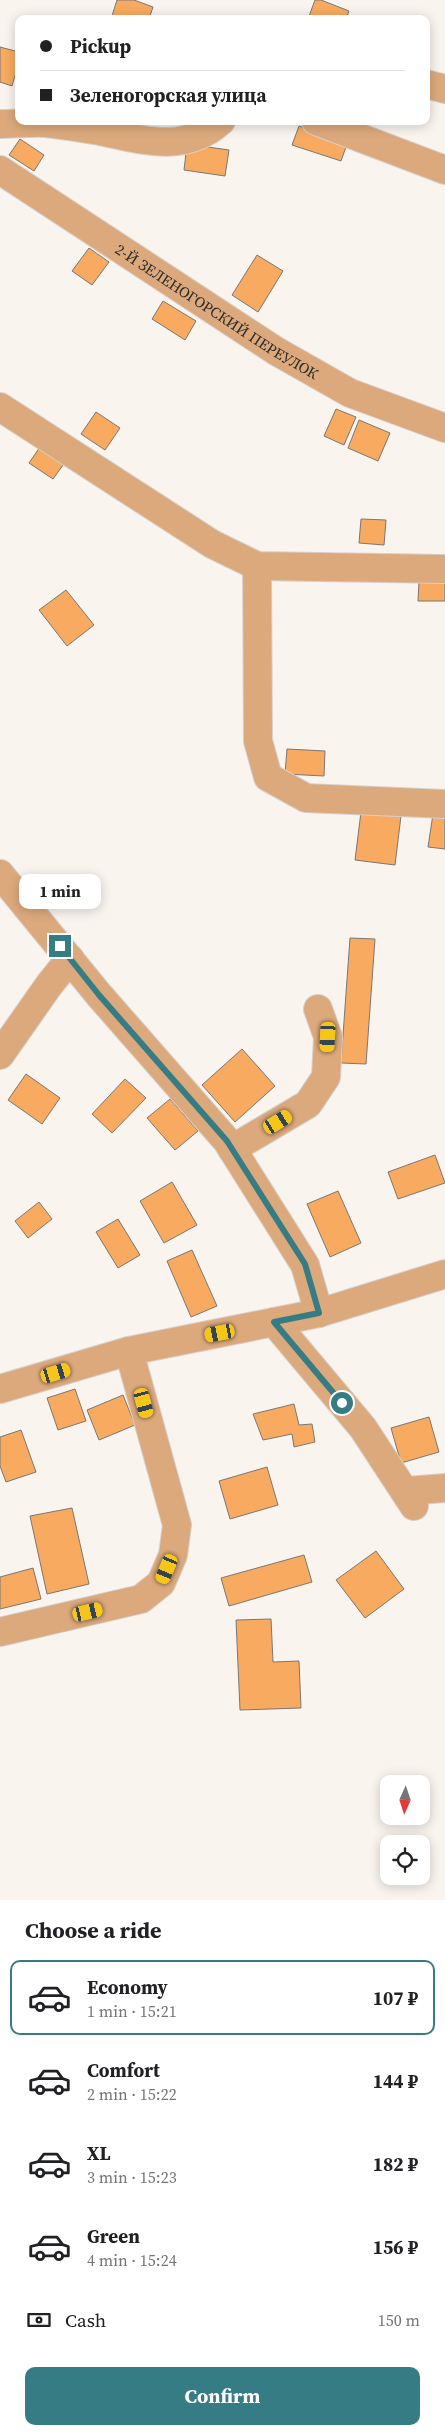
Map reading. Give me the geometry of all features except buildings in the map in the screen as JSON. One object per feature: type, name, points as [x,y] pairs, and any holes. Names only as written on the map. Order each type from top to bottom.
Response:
[{"type":"street","points":[[430,85],[445,89]]},
{"type":"street","points":[[0,124],[15,124]]},
{"type":"street","points":[[59,125],[100,131],[140,141],[175,142],[209,132],[217,125]]},
{"type":"street","points":[[327,125],[445,170]]},
{"type":"street","name":"2-Й ЗЕЛЕНОГОРСКИЙ ПЕРЕУЛОК","points":[[0,170],[276,351],[350,393],[445,428]]},
{"type":"street","points":[[0,407],[212,544],[257,566],[445,569]]},
{"type":"street","points":[[257,566],[258,741],[268,777],[306,798],[445,804]]},
{"type":"street","points":[[0,874],[99,995],[232,1149],[305,1264],[319,1313]]},
{"type":"street","points":[[0,1055],[49,985],[70,959]]},
{"type":"street","points":[[232,1149],[308,1104],[326,1077],[328,1037],[318,1009]]},
{"type":"street","points":[[0,1389],[129,1351],[319,1313],[445,1274]]},
{"type":"street","points":[[274,1322],[363,1428],[411,1498],[445,1488]]},
{"type":"street","points":[[0,1632],[141,1599],[161,1583],[173,1555],[177,1526],[129,1351]]},
{"type":"route","points":[[60,946],[99,995],[227,1141],[305,1264],[319,1313],[274,1322],[342,1403]]}]
